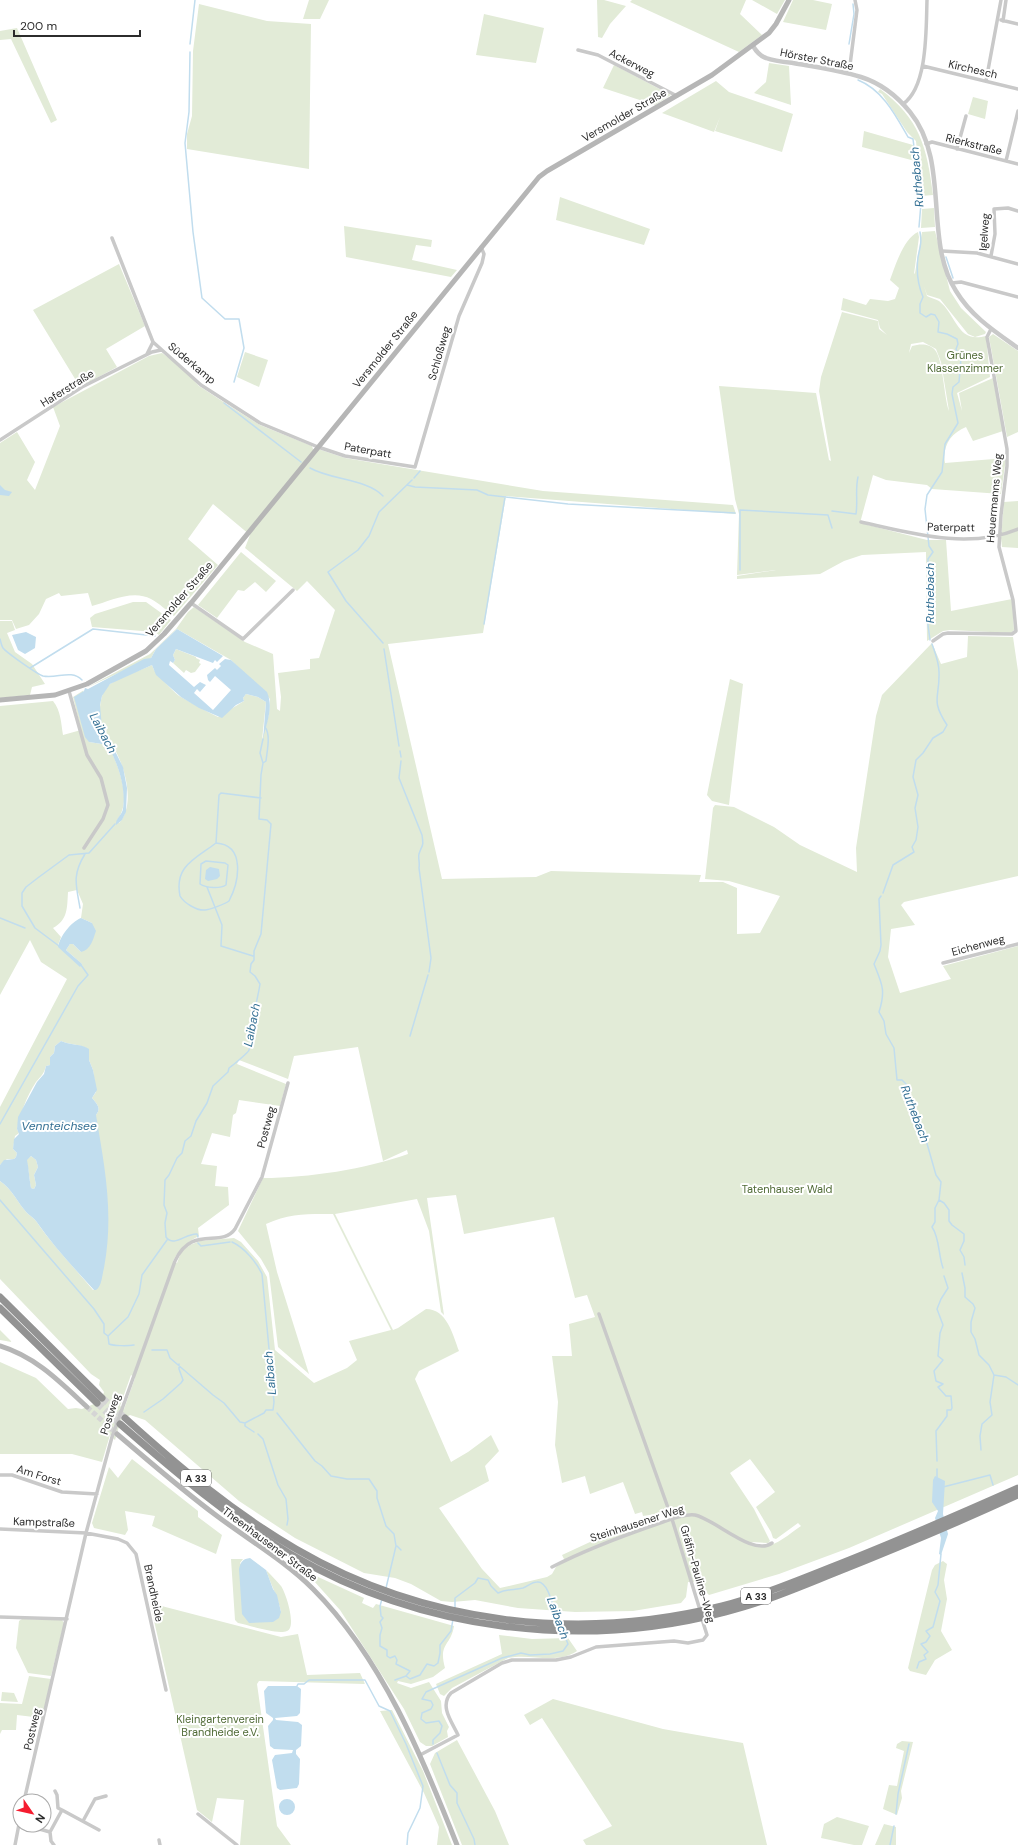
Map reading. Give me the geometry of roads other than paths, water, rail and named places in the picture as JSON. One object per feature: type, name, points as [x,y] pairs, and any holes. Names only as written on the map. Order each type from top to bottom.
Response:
[{"type":"highway","points":[[0,1297],[100,1400],[0,1308]]},
{"type":"highway","name":"A 33","points":[[122,1421],[190,1474],[270,1533],[321,1563],[377,1591],[446,1613],[491,1625],[568,1632],[612,1631],[654,1627],[726,1612],[795,1589],[937,1528],[1018,1488]]},
{"type":"highway","name":"A 33","points":[[947,1523],[1018,1495]]},
{"type":"highway","name":"A 33","points":[[460,1616],[561,1624],[638,1622],[687,1614],[724,1605],[791,1583],[937,1528]]},
{"type":"main road","name":"Versmolder Straße","points":[[0,700],[42,697],[69,691],[106,674],[146,651],[164,634],[191,603],[531,185],[547,171],[712,75],[753,46],[769,33],[776,24],[789,0]]},
{"type":"main road","points":[[0,1346],[14,1350],[34,1361],[51,1373],[87,1407]]},
{"type":"main road","name":"Theenhausener Straße","points":[[114,1436],[206,1508],[293,1571],[328,1605],[351,1634],[381,1680],[408,1730],[420,1755],[457,1845]]},
{"type":"street","points":[[849,73],[857,10],[855,0]]},
{"type":"street","points":[[903,104],[911,96],[923,66],[927,0]]},
{"type":"street","points":[[986,81],[1001,0]]},
{"type":"street","points":[[1003,21],[1006,0]]},
{"type":"street","points":[[998,20],[1018,24]]},
{"type":"street","name":"Hörster Straße","points":[[753,46],[760,54],[770,60],[849,73],[863,77],[881,86],[903,104],[917,123],[926,144],[932,164],[936,187],[938,229],[947,272],[952,284],[965,304],[991,329],[1018,348]]},
{"type":"street","name":"Ackerweg","points":[[578,50],[598,55],[677,96]]},
{"type":"street","name":"Kirchesch","points":[[923,66],[1018,89]]},
{"type":"street","points":[[1006,161],[1018,111]]},
{"type":"street","points":[[957,149],[966,116]]},
{"type":"street","name":"Rierkstraße","points":[[926,144],[932,142],[1018,164]]},
{"type":"street","name":"Igelweg","points":[[991,256],[994,245],[994,209],[1008,208],[1018,211]]},
{"type":"street","name":"Süderkamp","points":[[112,238],[154,342],[184,367],[201,385],[235,408],[260,423],[318,447]]},
{"type":"street","name":"Schloßweg","points":[[416,467],[459,316],[482,263],[484,254],[480,247]]},
{"type":"street","points":[[942,251],[969,251],[1018,264]]},
{"type":"street","points":[[952,284],[961,282],[1018,297]]},
{"type":"street","name":"Heuermanns Weg","points":[[933,641],[943,634],[948,633],[1015,633],[1013,600],[1000,556],[999,535],[1008,458],[987,337],[991,329]]},
{"type":"street","points":[[146,355],[154,342]]},
{"type":"street","name":"Haferstraße","points":[[0,440],[82,387],[146,355],[162,350]]},
{"type":"street","name":"Paterpatt","points":[[318,447],[345,456],[416,467]]},
{"type":"street","name":"Paterpatt","points":[[861,522],[931,538],[974,538],[999,535],[1018,529]]},
{"type":"street","points":[[191,603],[243,639],[293,590]]},
{"type":"street","points":[[69,691],[87,755],[101,778],[108,805],[103,819],[84,848]]},
{"type":"street","name":"Eichenweg","points":[[943,963],[1018,944]]},
{"type":"street","name":"Postweg","points":[[26,1793],[86,1533],[97,1494],[122,1407],[179,1251],[190,1243],[200,1239],[222,1238],[233,1233],[262,1177],[288,1083]]},
{"type":"street","name":"Gräfin-Pauline-Weg","points":[[420,1755],[458,1735],[445,1707],[450,1693],[502,1663],[516,1659],[563,1659],[596,1647],[674,1641],[688,1643],[704,1640],[707,1635],[672,1519],[599,1314]]},
{"type":"street","name":"Am Forst","points":[[0,1475],[12,1475],[62,1492],[97,1494]]},
{"type":"street","name":"Steinhausener Weg","points":[[552,1567],[583,1551],[672,1519],[694,1514],[709,1520],[748,1543],[768,1546],[772,1543]]},
{"type":"street","name":"Kampstraße","points":[[0,1529],[86,1533]]},
{"type":"street","name":"Brandheide","points":[[86,1533],[118,1539],[127,1543],[136,1554],[166,1690]]},
{"type":"street","points":[[0,1617],[66,1619]]},
{"type":"street","points":[[55,1791],[57,1795],[58,1808],[99,1830]]},
{"type":"street","points":[[83,1821],[94,1799],[106,1796]]},
{"type":"street","points":[[52,1828],[62,1810]]},
{"type":"street","points":[[198,1814],[237,1845]]},
{"type":"street","points":[[15,1845],[18,1833]]},
{"type":"street","points":[[50,1833],[51,1841],[54,1845]]},
{"type":"street","points":[[159,1840],[160,1845]]},
{"type":"water","points":[[0,485],[5,490],[12,492],[9,496],[0,495]]},
{"type":"water","points":[[177,629],[223,656],[217,662],[215,660],[213,663],[176,649],[173,655],[175,660],[173,663],[170,661],[169,665],[194,687],[200,682],[206,685],[200,692],[197,689],[194,693],[213,710],[231,690],[215,676],[210,682],[207,675],[215,668],[217,670],[221,666],[219,664],[225,659],[231,660],[267,692],[270,710],[263,740],[266,702],[258,697],[246,694],[243,698],[244,701],[236,705],[222,718],[199,708],[181,697],[156,675],[152,665],[110,684],[102,696],[100,705],[102,728],[123,767],[127,788],[126,812],[122,820],[116,825],[123,809],[124,800],[118,768],[108,745],[89,742],[85,737],[74,697],[84,691],[85,688],[88,689],[144,659],[151,658],[156,649]]},
{"type":"water","points":[[26,632],[36,637],[35,648],[25,654],[18,650],[12,635]]},
{"type":"water","points":[[210,867],[219,869],[220,876],[217,879],[208,881],[205,879],[206,870]]},
{"type":"water","points":[[81,918],[92,923],[96,931],[91,944],[84,951],[81,952],[73,944],[70,944],[66,950],[82,964],[80,967],[58,947],[66,930]]},
{"type":"water","name":"Vennteichsee","points":[[61,1041],[83,1046],[89,1049],[89,1060],[93,1070],[97,1090],[92,1098],[97,1104],[98,1108],[96,1115],[107,1192],[108,1229],[104,1268],[101,1283],[96,1290],[94,1290],[64,1257],[35,1220],[20,1205],[12,1192],[0,1181],[0,1165],[4,1160],[14,1159],[16,1157],[17,1153],[13,1149],[14,1139],[19,1134],[17,1129],[18,1117],[37,1082],[44,1074],[46,1066],[50,1065],[50,1057],[54,1053],[55,1046]],"holes":[[[31,1156],[36,1160],[38,1167],[34,1175],[36,1185],[34,1189],[31,1188],[27,1160]]]},
{"type":"water","points":[[935,1476],[945,1481],[943,1514],[948,1534],[941,1555],[939,1554],[941,1538],[935,1518],[938,1511],[932,1502],[933,1480]]},
{"type":"water","points":[[250,1558],[266,1570],[273,1589],[277,1595],[281,1612],[279,1618],[273,1622],[249,1623],[242,1614],[239,1569],[243,1561]]},
{"type":"water","points":[[268,1686],[297,1686],[301,1689],[300,1713],[297,1716],[275,1718],[276,1720],[298,1722],[302,1725],[301,1746],[296,1750],[296,1754],[300,1759],[299,1784],[297,1788],[280,1790],[277,1788],[272,1760],[275,1755],[292,1753],[293,1750],[274,1749],[270,1746],[268,1726],[273,1718],[266,1713],[264,1691]]},
{"type":"water","points":[[287,1799],[294,1804],[295,1807],[290,1814],[287,1815],[280,1810],[279,1807],[284,1800]]},
{"type":"waterway","points":[[190,44],[195,0]]},
{"type":"waterway","name":"Ruthebach","points":[[849,44],[854,14],[853,4]]},
{"type":"waterway","points":[[190,52],[189,112],[185,143],[193,232],[202,298],[225,319],[239,319],[244,348],[234,382]]},
{"type":"waterway","name":"Ruthebach","points":[[858,80],[867,84],[882,97],[888,104],[908,137],[913,139],[921,203],[919,227]]},
{"type":"waterway","name":"Ruthebach","points":[[920,232],[921,242],[917,263],[917,273],[923,297],[920,304],[920,313],[926,317],[931,314],[935,315],[939,322],[938,332],[947,334],[957,339],[958,344],[956,349],[961,358],[959,382],[953,387],[952,394],[958,423],[945,444],[942,472],[927,495],[925,509],[929,546],[933,552],[928,559],[928,625],[930,640]]},
{"type":"waterway","points":[[946,257],[953,278]]},
{"type":"waterway","points":[[224,403],[301,462]]},
{"type":"waterway","points":[[310,468],[328,475],[368,486],[383,496]]},
{"type":"waterway","points":[[414,478],[420,471]]},
{"type":"waterway","points":[[832,511],[856,514],[858,477]]},
{"type":"waterway","points":[[383,643],[346,601],[328,572],[358,550],[369,536],[379,512],[412,480]]},
{"type":"waterway","points":[[407,485],[415,487],[477,490],[488,495],[568,504],[735,513]]},
{"type":"waterway","points":[[484,624],[505,497]]},
{"type":"waterway","points":[[740,570],[740,510],[828,515],[832,528]]},
{"type":"waterway","name":"Laibach","points":[[30,668],[93,629],[155,636]]},
{"type":"waterway","name":"Laibach","points":[[0,639],[2,647],[6,651],[43,676],[73,675],[82,680]]},
{"type":"waterway","name":"Ruthebach","points":[[883,893],[893,865],[914,852],[912,847],[916,840],[918,827],[915,808],[918,795],[913,777],[916,760],[923,753],[933,738],[943,732],[947,725],[937,704],[939,668],[932,644]]},
{"type":"waterway","points":[[384,649],[399,746]]},
{"type":"waterway","name":"Laibach","points":[[263,763],[266,761],[268,743],[268,734],[265,727]]},
{"type":"waterway","name":"Laibach","points":[[198,1237],[197,1234],[193,1234],[176,1241],[169,1240],[166,1237],[165,1223],[167,1213],[164,1205],[165,1180],[177,1158],[182,1153],[185,1141],[191,1136],[196,1121],[207,1103],[213,1086],[228,1072],[229,1068],[248,1051],[251,1043],[260,984],[255,976],[250,972],[251,964],[254,960],[254,951],[261,934],[271,824],[267,820],[259,819],[263,763],[260,753],[263,739]]},
{"type":"waterway","points":[[400,751],[401,757]]},
{"type":"waterway","points":[[401,761],[399,778],[423,839],[419,856],[419,868],[431,958],[429,972]]},
{"type":"waterway","points":[[216,843],[226,845],[232,850],[236,857],[238,866],[237,875],[233,893],[229,901],[210,909],[202,910],[195,908],[182,899],[180,896],[179,886],[180,877],[188,864],[216,843],[219,795],[221,793],[261,798]]},
{"type":"waterway","name":"Laibach","points":[[59,946],[35,928],[22,906],[22,893],[26,887],[69,855],[89,853],[115,824]]},
{"type":"waterway","points":[[80,908],[76,880],[78,868],[85,854]]},
{"type":"waterway","points":[[206,861],[225,863],[228,865],[226,885],[213,888],[200,884],[201,864],[206,861]]},
{"type":"waterway","points":[[207,887],[222,925],[221,946],[253,956]]},
{"type":"waterway","name":"Ruthebach","points":[[881,896],[879,899],[881,945],[874,964],[883,992],[879,1012],[884,1021],[886,1034],[894,1048],[897,1080],[902,1080],[906,1084],[908,1095],[922,1126],[936,1175],[941,1182],[939,1200],[935,1208],[935,1222],[932,1227],[938,1242],[943,1268]]},
{"type":"waterway","points":[[0,918],[25,928]]},
{"type":"waterway","name":"Laibach","points":[[0,1124],[78,986],[88,975],[81,965]]},
{"type":"waterway","points":[[410,1036],[428,975]]},
{"type":"waterway","name":"Laibach","points":[[0,1200],[94,1309],[104,1324],[104,1333],[108,1336],[109,1344],[121,1346],[134,1345]]},
{"type":"waterway","points":[[939,1200],[944,1203],[949,1210],[949,1221],[964,1234],[964,1241],[960,1250],[964,1257],[965,1265]]},
{"type":"waterway","points":[[108,1336],[128,1317],[139,1294],[142,1275],[167,1240]]},
{"type":"waterway","name":"Laibach","points":[[198,1243],[201,1246],[230,1242]]},
{"type":"waterway","name":"Laibach","points":[[152,1350],[167,1350],[170,1358],[224,1403],[240,1422],[245,1423],[264,1413],[266,1410],[273,1410],[274,1402],[262,1274],[250,1256],[232,1242]]},
{"type":"waterway","points":[[962,1273],[965,1297],[973,1304],[975,1308],[971,1322],[971,1332],[975,1339],[979,1355],[989,1365],[994,1375],[990,1402],[992,1415],[982,1424],[980,1436],[981,1450]]},
{"type":"waterway","name":"Ruthebach","points":[[937,1461],[936,1431],[947,1416],[947,1410],[951,1410],[952,1408],[951,1396],[946,1396],[938,1387],[943,1384],[936,1381],[934,1371],[943,1360],[938,1356],[940,1333],[943,1325],[937,1309],[948,1288],[944,1276]]},
{"type":"waterway","points":[[144,1412],[163,1399],[181,1383],[183,1380],[179,1369],[179,1364]]},
{"type":"waterway","points":[[994,1375],[1006,1377],[1018,1385]]},
{"type":"waterway","name":"Laibach","points":[[277,1413],[315,1461],[331,1476],[347,1479],[369,1479],[377,1491],[377,1498],[386,1526],[394,1534],[396,1546],[386,1588]]},
{"type":"waterway","points":[[245,1423],[245,1426],[254,1432]]},
{"type":"waterway","points":[[258,1434],[263,1439],[278,1485],[286,1499],[288,1519],[287,1525]]},
{"type":"waterway","name":"Ruthebach","points":[[937,1469],[937,1479]]},
{"type":"waterway","points":[[943,1487],[990,1475],[993,1485]]},
{"type":"waterway","name":"Laibach","points":[[397,1546],[401,1550]]},
{"type":"waterway","name":"Ruthebach","points":[[917,1668],[919,1662],[926,1659],[924,1655],[928,1652],[921,1644],[926,1642],[930,1636],[926,1631],[933,1627],[940,1601],[935,1592],[938,1585],[941,1554]]},
{"type":"waterway","name":"Laibach","points":[[455,1608],[455,1598],[475,1583],[478,1578],[488,1580],[491,1586],[498,1593],[523,1588],[537,1582],[545,1586],[548,1591],[558,1621]]},
{"type":"waterway","name":"Laibach","points":[[382,1599],[380,1606],[381,1616],[383,1618],[380,1622],[382,1628],[380,1635],[380,1646],[387,1650],[387,1656],[390,1658],[395,1656],[397,1660],[396,1664],[410,1671],[406,1676],[410,1679],[420,1675],[427,1664],[434,1666],[438,1663],[440,1645],[451,1631],[453,1619]]},
{"type":"waterway","name":"Laibach","points":[[433,1744],[433,1740],[440,1733],[442,1726],[439,1721],[426,1723],[421,1719],[422,1713],[431,1709],[433,1705],[431,1701],[422,1699],[426,1692],[502,1658],[521,1653],[530,1655],[550,1654],[563,1651],[568,1644],[564,1634]]},
{"type":"waterway","points":[[395,1680],[406,1676]]},
{"type":"waterway","points":[[297,1686],[298,1684],[304,1684],[309,1680],[365,1680],[379,1706],[390,1711],[406,1744],[423,1786],[420,1808],[408,1833],[407,1845]]},
{"type":"waterway","name":"Ruthebach","points":[[896,1814],[898,1794],[909,1744]]},
{"type":"waterway","name":"Laibach","points":[[437,1753],[450,1785],[457,1793],[457,1803],[474,1839],[475,1845]]},
{"type":"waterway","name":"Ruthebach","points":[[890,1845],[894,1826]]},
{"type":"tunnel","points":[[102,1398],[125,1418]]},
{"type":"tunnel","points":[[97,1403],[120,1424]]},
{"type":"tunnel","points":[[87,1407],[117,1434]]},
{"type":"park label","name":"Grünes Klassenzimmer","points":[[965,361]]},
{"type":"park label","name":"Tatenhauser Wald","points":[[787,1189]]},
{"type":"park label","name":"Kleingartenverein Brandheide e.V.","points":[[220,1725]]}]
